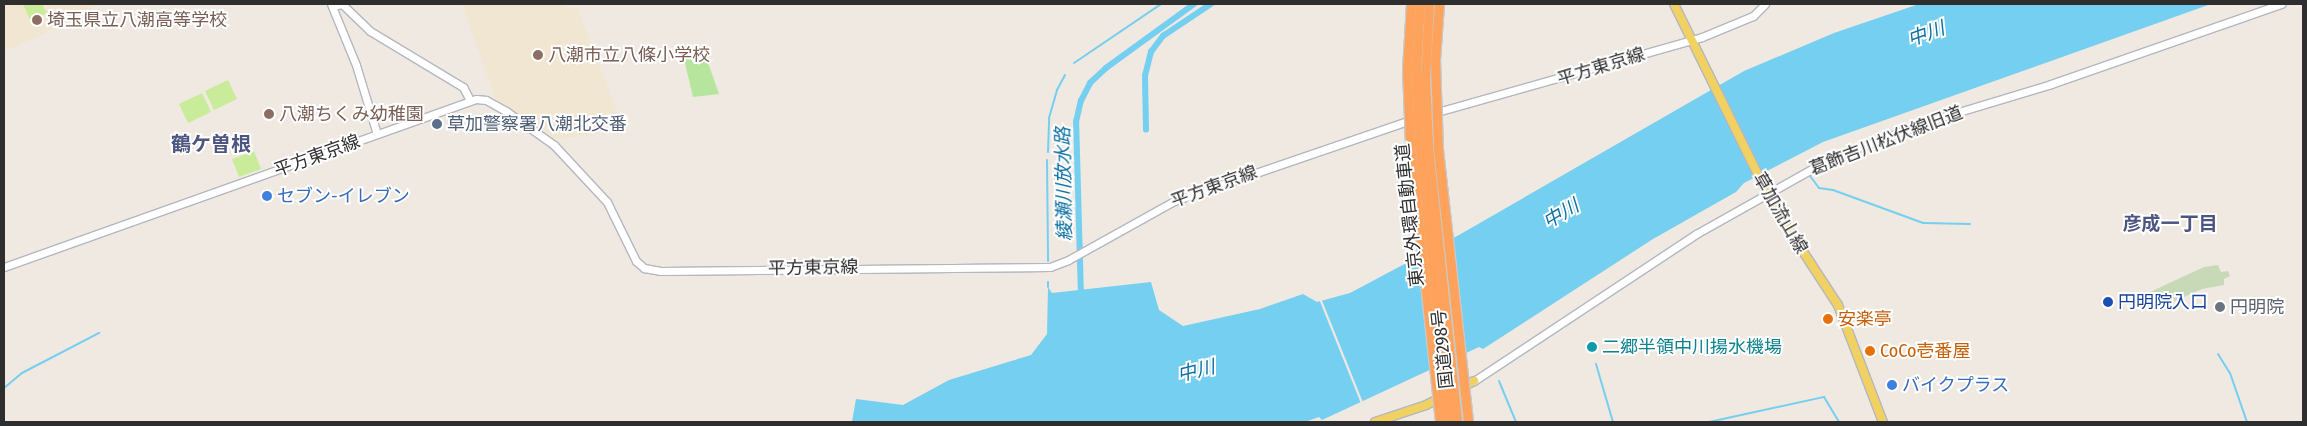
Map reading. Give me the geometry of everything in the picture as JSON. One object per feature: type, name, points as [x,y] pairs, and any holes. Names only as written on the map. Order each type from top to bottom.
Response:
[{"type":"highway","name":"国道298号","points":[[1411,4],[1407,69],[1409,138],[1440,422]]},
{"type":"highway","name":"東京外環自動車道","points":[[1420,4],[1416,70],[1419,143],[1449,422]]},
{"type":"highway","name":"東京外環自動車道","points":[[1429,4],[1425,79],[1427,137],[1458,422]]},
{"type":"highway","name":"国道298号","points":[[1439,4],[1435,60],[1438,148],[1468,422]]},
{"type":"main road","points":[[377,134],[364,87],[332,5],[342,4],[370,31],[463,87],[470,100]]},
{"type":"main road","name":"草加流山線","points":[[1674,4],[1705,72],[1766,193],[1801,252],[1838,305],[1883,422]]},
{"type":"main road","name":"平方東京線","points":[[4,267],[470,100],[492,102],[534,128],[554,144],[599,191],[636,261],[648,270],[1039,268],[1068,260],[1174,201],[1373,130],[1690,41],[1753,16],[1765,4]]},
{"type":"main road","name":"葛飾吉川松伏線旧道","points":[[1474,381],[1664,254],[1766,193],[1833,157],[2281,4]]},
{"type":"main road","points":[[1375,422],[1426,405],[1474,381]]},
{"type":"shaded area","name":"埼玉県立八潮高等学校","points":[[4,4],[100,4],[39,36],[4,51]]},
{"type":"shaded area","name":"八潮市立八條小学校","points":[[462,4],[565,4],[567,9],[577,7],[620,120],[603,126],[597,134],[554,139],[538,125],[496,100]]},
{"type":"green space","points":[[23,4],[42,4],[47,13],[30,20]]},
{"type":"green space","points":[[706,57],[719,94],[693,97],[684,59]]},
{"type":"green space","points":[[228,80],[237,99],[214,110],[205,91]]},
{"type":"green space","points":[[202,93],[211,112],[188,123],[179,104]]},
{"type":"green space","points":[[254,151],[261,169],[239,177],[232,159]]},
{"type":"green space","points":[[2218,265],[2221,272],[2228,271],[2230,276],[2224,279],[2224,285],[2202,289],[2161,307],[2150,292],[2204,267]]},
{"type":"water","name":"中川","points":[[1919,4],[2211,4],[1823,142],[1744,183],[1736,192],[1653,239],[1483,349],[1479,347],[1322,420],[1319,417],[1305,422],[852,422],[856,399],[903,405],[949,380],[1031,355],[1047,334],[1048,287],[1052,293],[1151,282],[1159,310],[1183,326],[1260,309],[1303,294],[1317,302],[1350,293],[1459,235],[1744,71],[1834,33]]},
{"type":"pier","points":[[1321,298],[1364,405],[1362,406],[1319,299]]},
{"type":"waterway","points":[[1074,63],[1161,4]]},
{"type":"waterway","name":"綾瀬川放水路","points":[[1081,297],[1076,122],[1081,101],[1090,83],[1106,68],[1194,4]]},
{"type":"waterway","name":"綾瀬川放水路","points":[[1146,130],[1145,76],[1151,52],[1163,36],[1211,4]]},
{"type":"waterway","points":[[1048,152],[1049,118],[1057,90],[1065,75]]},
{"type":"waterway","points":[[1047,160],[1048,261]]},
{"type":"waterway","points":[[1810,176],[1819,188],[1833,190],[1923,223],[1970,224]]},
{"type":"waterway","points":[[1048,282],[1048,287]]},
{"type":"waterway","points":[[4,388],[22,373],[99,333]]},
{"type":"waterway","points":[[2218,354],[2230,373],[2247,422]]},
{"type":"waterway","points":[[1596,364],[1613,422]]},
{"type":"waterway","points":[[1499,381],[1516,422]]},
{"type":"waterway","points":[[1709,422],[1824,397],[1839,422]]},
{"type":"place","name":"埼玉県立八潮高等学校","points":[[37,20]]},
{"type":"place","name":"八潮市立八條小学校","points":[[538,55]]},
{"type":"place","name":"八潮ちくみ幼稚園","points":[[269,114]]},
{"type":"place","name":"草加警察署八潮北交番","points":[[437,124]]},
{"type":"place","name":"セブン-イレブン","points":[[267,196]]},
{"type":"place","name":"円明院入口","points":[[2108,302]]},
{"type":"place","name":"円明院","points":[[2220,307]]},
{"type":"place","name":"安楽亭","points":[[1828,319]]},
{"type":"place","name":"二郷半領中川揚水機場","points":[[1592,347]]},
{"type":"place","name":"CoCo壱番屋","points":[[1870,351]]},
{"type":"place","name":"バイクプラス","points":[[1892,385]]},
{"type":"district","name":"鶴ケ曽根","points":[[211,144]]},
{"type":"district","name":"彦成一丁目","points":[[2170,224]]}]
